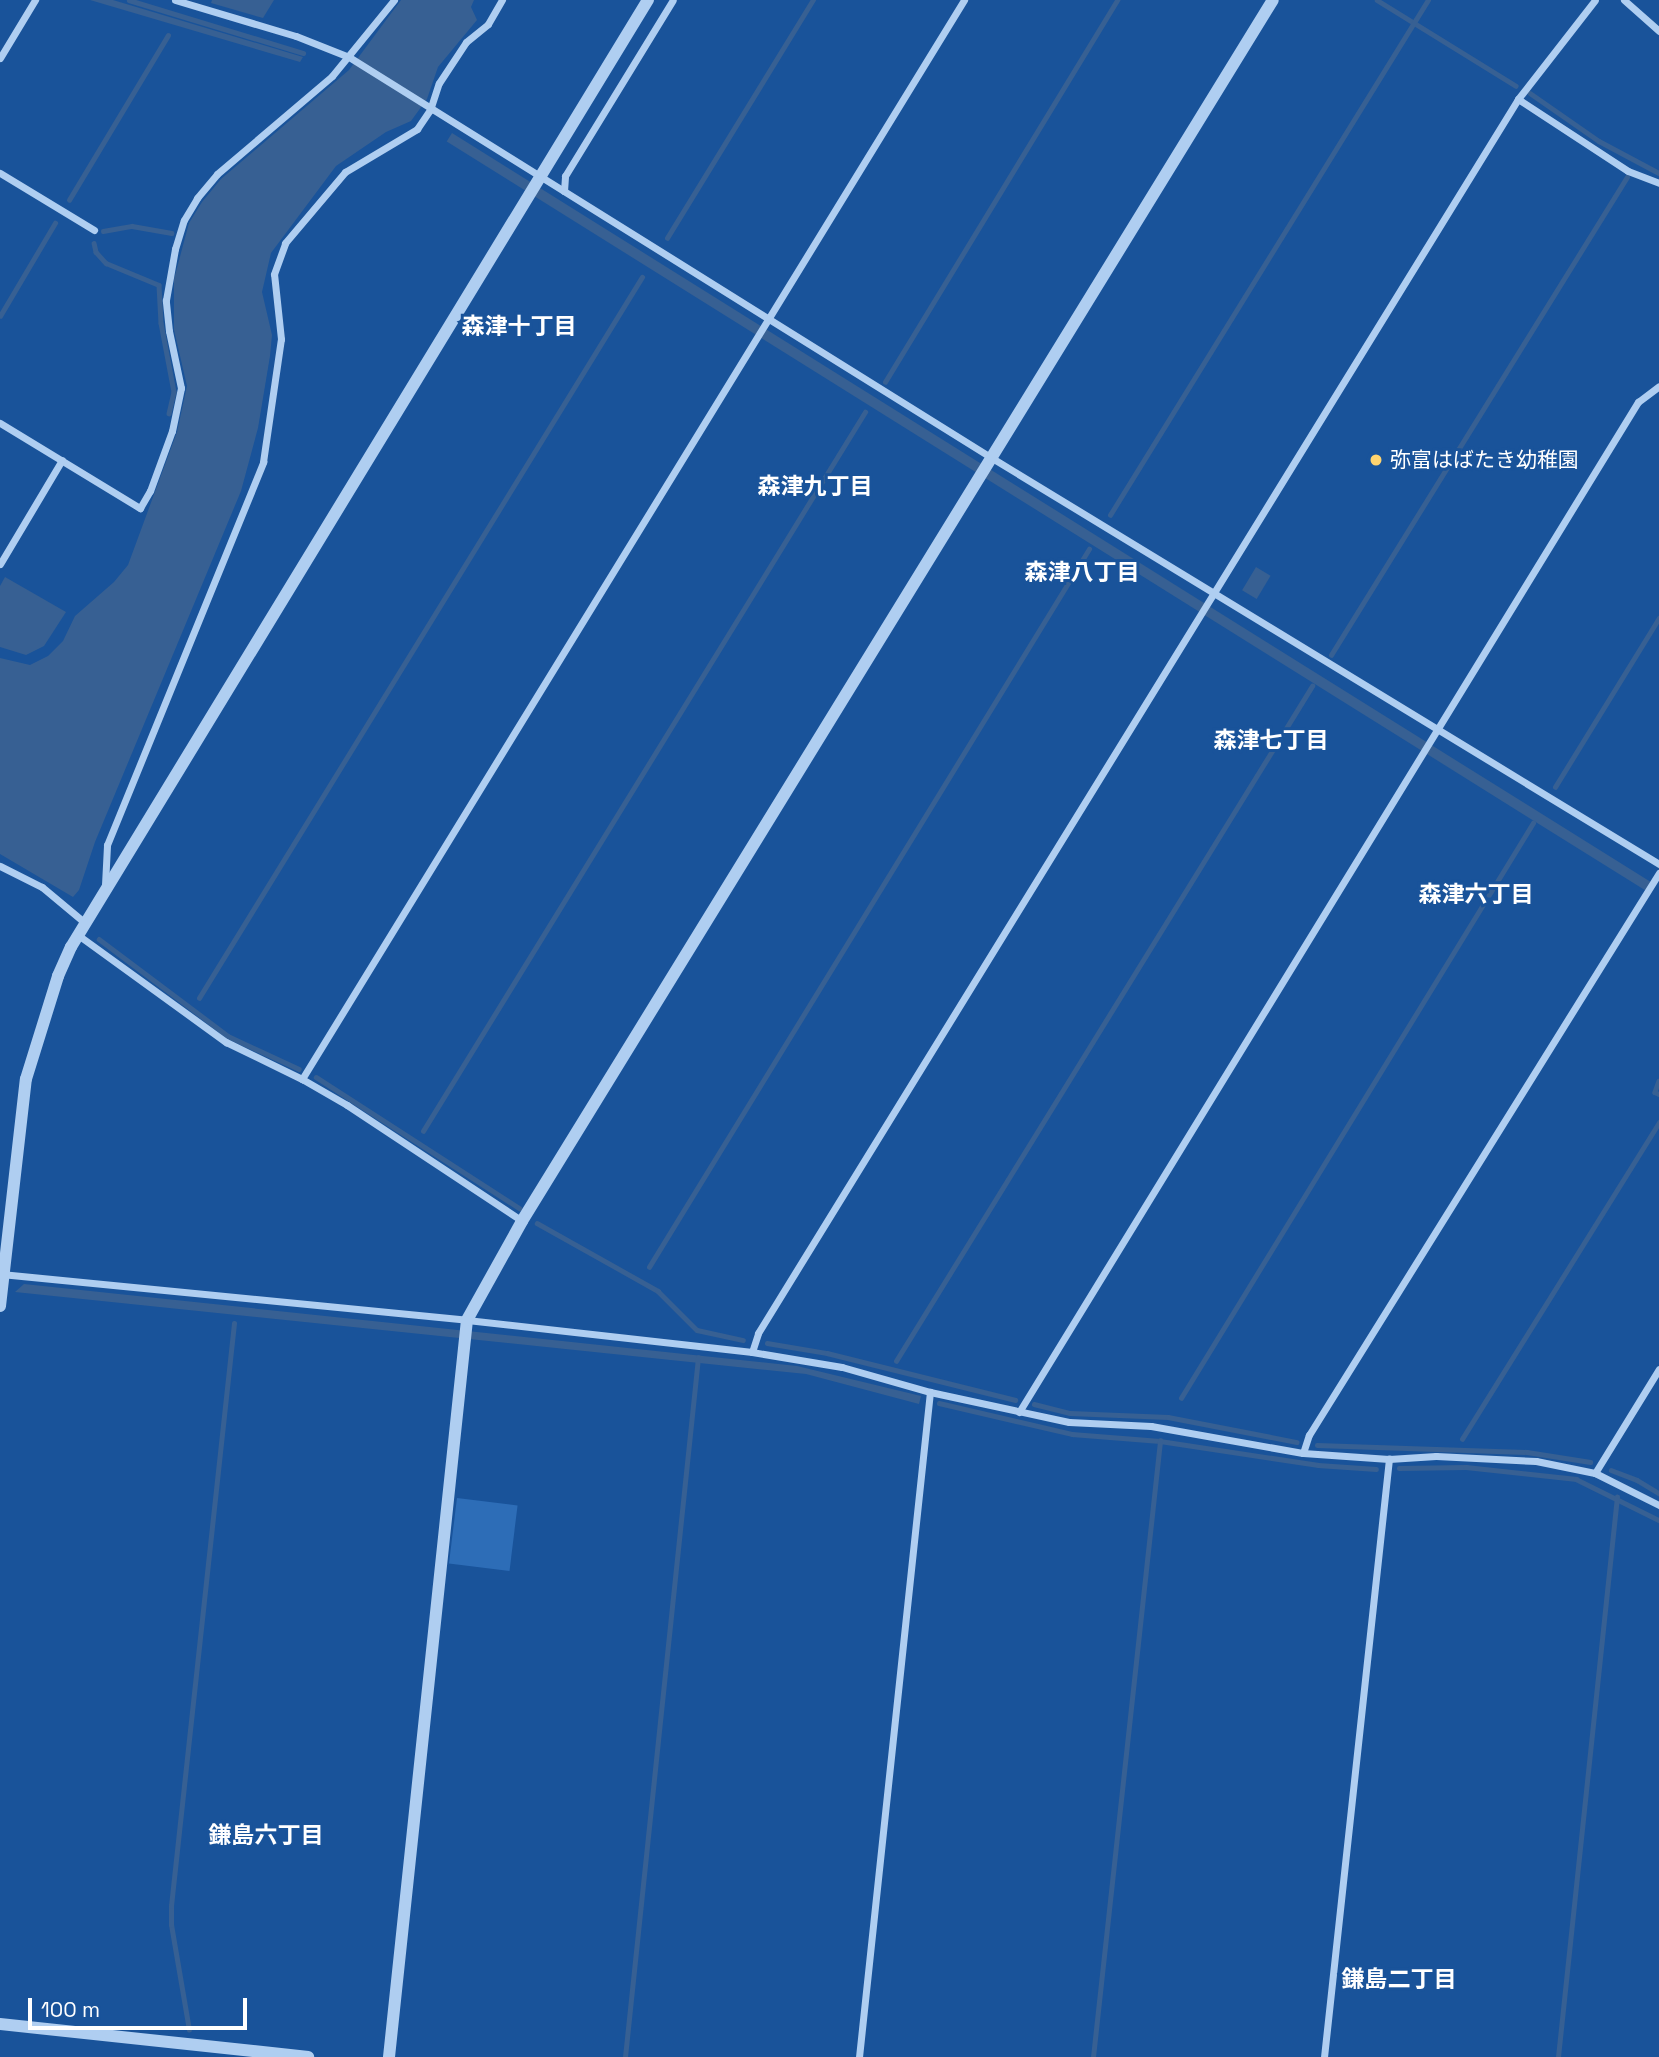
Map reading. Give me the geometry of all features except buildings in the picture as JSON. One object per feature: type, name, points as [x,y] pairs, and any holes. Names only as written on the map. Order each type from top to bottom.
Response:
[{"type":"street","points":[[0,58],[36,0]]},
{"type":"street","points":[[175,0],[296,36],[349,57],[768,322],[1435,731],[1659,864]]},
{"type":"street","points":[[0,423],[140,508],[150,491],[172,431],[181,388],[169,331],[166,300],[171,268],[184,220],[197,198],[217,174],[332,76],[394,0]]},
{"type":"street","points":[[105,887],[107,845],[262,462],[280,353],[279,320],[273,288],[278,260],[293,231],[345,172],[417,128],[430,110],[439,83],[459,52],[466,42],[488,24],[502,0]]},
{"type":"street","points":[[0,1306],[26,1079],[58,976],[84,922],[541,180],[648,0]]},
{"type":"street","points":[[564,191],[565,176],[673,0]]},
{"type":"street","points":[[302,1079],[964,0]]},
{"type":"street","points":[[389,2057],[467,1320],[522,1222],[1273,0]]},
{"type":"street","points":[[751,1352],[758,1333],[1215,595],[1518,99],[1595,0]]},
{"type":"street","points":[[1624,0],[1659,31]]},
{"type":"street","points":[[1518,99],[1628,171],[1659,183]]},
{"type":"street","points":[[0,173],[94,230]]},
{"type":"street","points":[[1019,1412],[1639,402],[1659,386]]},
{"type":"street","points":[[0,564],[62,460]]},
{"type":"street","points":[[0,866],[42,887],[84,922]]},
{"type":"street","points":[[1303,1453],[1309,1435],[1659,873]]},
{"type":"street","points":[[78,935],[226,1042],[302,1079],[395,1135],[522,1222]]},
{"type":"street","points":[[2,1274],[467,1320],[751,1352],[842,1367],[930,1392],[1069,1422],[1151,1426],[1303,1453],[1389,1459],[1436,1456],[1505,1458],[1568,1465],[1595,1473],[1659,1505]]},
{"type":"street","points":[[1595,1473],[1659,1369]]},
{"type":"street","points":[[859,2057],[930,1392]]},
{"type":"street","points":[[1324,2057],[1389,1459]]},
{"type":"street","points":[[0,2024],[307,2057]]},
{"type":"shaded area","points":[[90,0],[113,0],[303,57],[300,62]]},
{"type":"shaded area","points":[[212,0],[274,0],[263,18],[211,3]]},
{"type":"shaded area","points":[[401,0],[474,0],[471,7],[477,20],[438,67],[427,99],[411,121],[386,132],[336,166],[271,253],[262,292],[272,335],[270,356],[258,428],[241,491],[95,842],[79,890],[73,897],[0,854],[0,658],[30,665],[48,656],[63,641],[75,616],[114,582],[128,565],[177,432],[187,386],[174,330],[174,279],[189,223],[221,179],[349,70]]},
{"type":"shaded area","points":[[452,133],[1653,883],[1648,892],[447,141]]},
{"type":"shaded area","points":[[1256,567],[1271,576],[1257,599],[1242,590]]},
{"type":"shaded area","points":[[5,577],[66,612],[44,646],[26,655],[0,647],[0,586]]},
{"type":"shaded area","points":[[24,1284],[797,1366],[921,1396],[919,1404],[806,1374],[15,1292]]},
{"type":"shaded area","points":[[457,1498],[518,1505],[510,1571],[449,1564]]},
{"type":"waterway","points":[[129,0],[303,53]]},
{"type":"waterway","points":[[667,238],[813,0]]},
{"type":"waterway","points":[[885,382],[1117,0]]},
{"type":"waterway","points":[[1377,0],[1516,86]]},
{"type":"waterway","points":[[1110,515],[1428,0]]},
{"type":"waterway","points":[[69,200],[168,35]]},
{"type":"waterway","points":[[1530,93],[1599,141],[1659,173]]},
{"type":"waterway","points":[[1331,655],[1627,177]]},
{"type":"waterway","points":[[0,316],[55,223]]},
{"type":"waterway","points":[[103,231],[132,226],[171,233]]},
{"type":"waterway","points":[[94,243],[96,252],[106,263],[159,285],[161,323],[174,392],[169,413]]},
{"type":"waterway","points":[[199,998],[642,277]]},
{"type":"waterway","points":[[423,1131],[865,412]]},
{"type":"waterway","points":[[649,1267],[1089,549]]},
{"type":"waterway","points":[[1555,787],[1659,618]]},
{"type":"waterway","points":[[896,1361],[1312,686]]},
{"type":"waterway","points":[[1181,1398],[1533,823]]},
{"type":"waterway","points":[[99,939],[228,1036],[299,1069]]},
{"type":"waterway","points":[[316,1077],[519,1208]]},
{"type":"waterway","points":[[1659,1081],[1655,1092],[1659,1094]]},
{"type":"waterway","points":[[1462,1439],[1659,1122]]},
{"type":"waterway","points":[[537,1223],[658,1291],[697,1330],[743,1340]]},
{"type":"waterway","points":[[189,2030],[171,1925],[171,1906],[234,1323]]},
{"type":"waterway","points":[[767,1343],[827,1353],[1015,1400]]},
{"type":"waterway","points":[[625,2057],[698,1358]]},
{"type":"waterway","points":[[939,1403],[1072,1434],[1160,1441],[1318,1465],[1376,1469]]},
{"type":"waterway","points":[[1034,1404],[1070,1413],[1168,1417],[1297,1442]]},
{"type":"waterway","points":[[1093,2057],[1160,1441]]},
{"type":"waterway","points":[[1317,1445],[1527,1452],[1590,1462]]},
{"type":"waterway","points":[[1399,1468],[1466,1467],[1576,1479],[1659,1520]]},
{"type":"waterway","points":[[1611,1470],[1637,1480],[1659,1493]]},
{"type":"waterway","points":[[1558,2057],[1617,1497]]},
{"type":"place","name":"弥富はばたき幼稚園","points":[[1376,460]]},
{"type":"district","name":"森津十丁目","points":[[519,326]]},
{"type":"district","name":"森津九丁目","points":[[815,486]]},
{"type":"district","name":"森津八丁目","points":[[1082,572]]},
{"type":"district","name":"森津七丁目","points":[[1271,740]]},
{"type":"district","name":"森津六丁目","points":[[1476,894]]},
{"type":"district","name":"鎌島六丁目","points":[[266,1835]]},
{"type":"district","name":"鎌島二丁目","points":[[1399,1979]]}]
